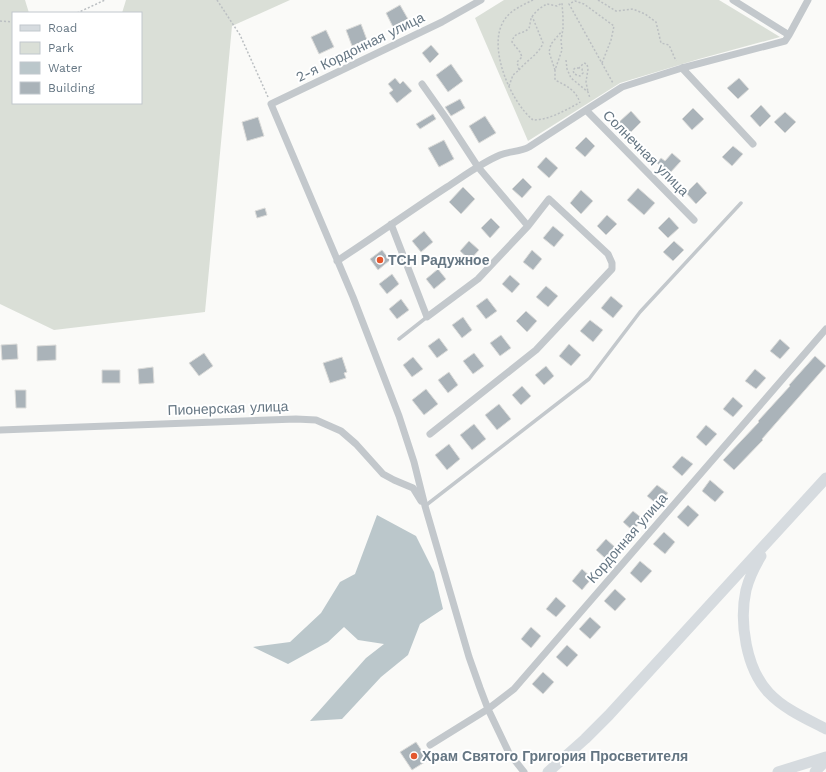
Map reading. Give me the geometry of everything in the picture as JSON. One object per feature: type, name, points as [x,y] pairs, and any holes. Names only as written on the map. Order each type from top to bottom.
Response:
[{"type":"main road","points":[[548,772],[609,715],[826,478]]},
{"type":"main road","points":[[771,539],[759,560],[746,590],[744,614],[748,653],[761,683],[770,694],[806,719],[826,729]]},
{"type":"main road","points":[[778,772],[826,758]]},
{"type":"main road","points":[[815,772],[826,758]]},
{"type":"street","name":"2-я Кордонная улица","points":[[271,104],[442,22],[481,0]]},
{"type":"street","points":[[733,0],[789,35],[808,0]]},
{"type":"street","name":"Солнечная улица","points":[[694,220],[586,110],[622,87],[679,69],[785,41],[789,35]]},
{"type":"street","points":[[679,69],[752,144]]},
{"type":"street","points":[[422,84],[478,167],[528,226]]},
{"type":"street","points":[[271,104],[353,297],[399,416],[414,462],[425,506],[469,657],[488,709],[509,753],[524,772]]},
{"type":"street","points":[[337,261],[478,167],[499,156],[529,147],[586,110]]},
{"type":"street","points":[[391,224],[427,317],[478,279],[528,226],[550,198],[608,254],[612,263],[612,269],[536,350],[430,434]]},
{"type":"street","name":"Кордонная улица","points":[[430,745],[488,709],[514,689],[826,329]]},
{"type":"street","name":"Пионерская улица","points":[[0,430],[296,419],[316,420],[341,432],[356,444],[383,474],[413,488],[425,506]]},
{"type":"lane","points":[[425,506],[589,379],[640,312],[741,203]]},
{"type":"lane","points":[[399,339],[427,317]]},
{"type":"path","points":[[79,12],[105,0]]},
{"type":"path","points":[[217,0],[240,34],[271,104]]},
{"type":"path","points":[[533,0],[510,12],[502,24],[498,41],[500,61],[509,86],[526,114],[533,120],[553,116],[580,103]]},
{"type":"path","points":[[555,70],[562,50],[560,40],[563,29],[563,0]]},
{"type":"path","points":[[598,0],[616,11],[633,9],[645,14],[656,22],[661,43],[669,45],[679,69]]},
{"type":"path","points":[[602,63],[611,40],[614,26],[584,4],[575,1],[569,4],[617,90]]},
{"type":"path","points":[[519,70],[517,62],[522,57],[512,42],[513,37],[530,27],[532,16],[539,9],[548,4],[557,6],[562,3]]},
{"type":"path","points":[[509,86],[513,75],[526,61],[540,50],[543,43],[532,16]]},
{"type":"path","points":[[0,21],[12,22]]},
{"type":"path","points":[[563,29],[551,44],[549,52],[555,70],[556,80],[572,89],[586,110]]},
{"type":"path","points":[[566,60],[567,69],[571,78],[588,92]]},
{"type":"path","points":[[583,73],[580,76],[574,74],[573,70],[575,68],[579,68],[584,63],[587,64],[588,69],[586,82],[588,96],[595,104]]},
{"type":"path","points":[[579,68],[587,76]]},
{"type":"green space","points":[[0,0],[25,0],[29,12],[12,12],[12,104],[142,104],[142,12],[122,12],[126,0],[290,0],[232,26],[205,312],[54,330],[0,304]]},
{"type":"green space","points":[[504,0],[719,0],[780,37],[699,59],[620,83],[528,141],[475,18]]},
{"type":"water","points":[[377,515],[416,536],[434,572],[443,609],[420,624],[408,655],[381,677],[342,719],[310,721],[366,658],[384,644],[358,640],[344,627],[328,642],[288,664],[253,647],[290,642],[321,613],[340,582],[355,574]]},
{"type":"building","points":[[400,5],[408,19],[393,27],[386,13]]},
{"type":"building","points":[[361,24],[367,40],[352,46],[346,30]]},
{"type":"building","points":[[326,30],[334,47],[319,54],[311,37]]},
{"type":"building","points":[[431,45],[439,54],[430,63],[422,53]]},
{"type":"building","points":[[451,64],[463,81],[448,92],[436,75]]},
{"type":"building","points":[[395,78],[400,84],[403,81],[412,91],[397,103],[389,93],[393,90],[388,84]]},
{"type":"building","points":[[739,78],[749,89],[738,99],[727,88]]},
{"type":"building","points":[[460,99],[465,108],[451,116],[445,107]]},
{"type":"building","points":[[761,105],[771,116],[760,127],[750,116]]},
{"type":"building","points":[[693,108],[704,119],[692,130],[682,119]]},
{"type":"building","points":[[631,111],[641,122],[630,133],[619,122]]},
{"type":"building","points":[[785,112],[796,122],[785,133],[774,122]]},
{"type":"building","points":[[433,114],[436,119],[420,129],[416,124]]},
{"type":"building","points":[[485,116],[496,133],[479,143],[469,126]]},
{"type":"building","points":[[258,117],[264,136],[247,141],[242,122]]},
{"type":"building","points":[[586,137],[595,146],[585,157],[575,148]]},
{"type":"building","points":[[444,140],[454,159],[439,167],[428,148]]},
{"type":"building","points":[[733,146],[743,154],[732,166],[722,157]]},
{"type":"building","points":[[672,153],[681,161],[669,174],[657,163],[661,158],[665,161]]},
{"type":"building","points":[[546,157],[558,168],[549,178],[537,167]]},
{"type":"building","points":[[523,178],[532,187],[522,198],[512,189]]},
{"type":"building","points":[[697,182],[707,193],[696,204],[686,193]]},
{"type":"building","points":[[463,187],[475,199],[461,214],[449,202]]},
{"type":"building","points":[[638,188],[655,203],[644,215],[627,200]]},
{"type":"building","points":[[581,190],[593,201],[581,214],[570,203]]},
{"type":"building","points":[[265,208],[267,215],[257,218],[255,211]]},
{"type":"building","points":[[607,215],[617,224],[606,235],[597,226]]},
{"type":"building","points":[[669,217],[679,228],[668,238],[658,228]]},
{"type":"building","points":[[491,218],[500,227],[490,238],[481,228]]},
{"type":"building","points":[[553,226],[564,235],[554,247],[543,238]]},
{"type":"building","points":[[424,231],[433,242],[421,252],[412,241]]},
{"type":"building","points":[[469,241],[479,250],[470,260],[460,251]]},
{"type":"building","points":[[674,241],[684,250],[673,261],[663,252]]},
{"type":"building","name":"ТСН Радужное","points":[[382,250],[390,260],[378,270],[370,259]]},
{"type":"building","points":[[532,250],[542,259],[533,270],[523,262]]},
{"type":"building","points":[[438,269],[446,279],[434,289],[426,279]]},
{"type":"building","points":[[392,274],[399,284],[387,294],[379,284]]},
{"type":"building","points":[[510,275],[520,284],[512,293],[502,284]]},
{"type":"building","points":[[546,286],[558,296],[548,307],[536,297]]},
{"type":"building","points":[[611,296],[623,306],[613,318],[601,308]]},
{"type":"building","points":[[487,298],[497,311],[486,319],[476,306]]},
{"type":"building","points":[[401,299],[409,310],[397,319],[389,309]]},
{"type":"building","points":[[526,311],[537,321],[527,332],[516,321]]},
{"type":"building","points":[[463,317],[472,330],[462,338],[452,325]]},
{"type":"building","points":[[590,320],[603,330],[593,342],[580,331]]},
{"type":"building","points":[[501,335],[511,348],[500,356],[490,343]]},
{"type":"building","points":[[439,338],[448,350],[437,358],[428,346]]},
{"type":"building","points":[[780,339],[790,348],[780,359],[770,351]]},
{"type":"building","points":[[17,344],[18,359],[2,360],[1,345]]},
{"type":"building","points":[[569,344],[581,355],[571,366],[559,356]]},
{"type":"building","points":[[56,345],[56,360],[37,361],[37,346]]},
{"type":"building","points":[[204,353],[213,366],[199,376],[189,363]]},
{"type":"building","points":[[474,353],[484,366],[473,374],[463,361]]},
{"type":"building","points":[[815,356],[826,366],[762,439],[763,440],[734,470],[723,460],[759,422],[758,421]]},
{"type":"building","points":[[342,357],[347,372],[344,373],[346,378],[330,383],[323,363]]},
{"type":"building","points":[[413,357],[423,369],[412,377],[403,365]]},
{"type":"building","points":[[546,366],[554,376],[544,385],[535,375]]},
{"type":"building","points":[[153,367],[154,383],[139,384],[138,369]]},
{"type":"building","points":[[755,369],[766,378],[756,389],[745,381]]},
{"type":"building","points":[[102,370],[120,370],[120,383],[102,383]]},
{"type":"building","points":[[449,372],[458,385],[448,393],[438,380]]},
{"type":"building","points":[[522,386],[531,396],[521,405],[512,395]]},
{"type":"building","points":[[426,389],[438,404],[424,415],[412,400]]},
{"type":"building","points":[[15,390],[26,390],[26,408],[16,408]]},
{"type":"building","points":[[733,397],[743,406],[733,417],[723,409]]},
{"type":"building","points":[[499,404],[511,419],[497,430],[485,415]]},
{"type":"building","points":[[474,424],[486,439],[472,450],[460,435]]},
{"type":"building","points":[[706,425],[717,434],[706,446],[696,437]]},
{"type":"building","points":[[449,444],[460,459],[447,470],[435,455]]},
{"type":"building","points":[[682,456],[693,464],[682,476],[672,467]]},
{"type":"building","points":[[710,480],[724,492],[715,502],[702,491]]},
{"type":"building","points":[[657,485],[668,493],[658,505],[647,496]]},
{"type":"building","points":[[688,505],[699,515],[688,527],[677,517]]},
{"type":"building","points":[[633,511],[643,519],[633,531],[623,522]]},
{"type":"building","points":[[664,532],[675,542],[665,554],[653,544]]},
{"type":"building","points":[[606,539],[616,548],[606,559],[596,550]]},
{"type":"building","points":[[640,561],[652,571],[641,583],[630,573]]},
{"type":"building","points":[[582,569],[592,578],[582,590],[572,581]]},
{"type":"building","points":[[615,589],[626,599],[615,611],[604,601]]},
{"type":"building","points":[[556,597],[566,606],[556,617],[546,609]]},
{"type":"building","points":[[590,617],[601,627],[590,639],[579,629]]},
{"type":"building","points":[[531,627],[541,636],[531,648],[521,639]]},
{"type":"building","points":[[567,645],[578,655],[567,667],[556,657]]},
{"type":"building","points":[[543,672],[554,682],[543,694],[532,684]]},
{"type":"building","name":"Храм Святого Григория Просветителя","points":[[416,742],[428,760],[412,770],[400,752]]},
{"type":"place","name":"ТСН Радужное","points":[[380,260]]},
{"type":"place","name":"Храм Святого Григория Просветителя","points":[[414,756]]}]
